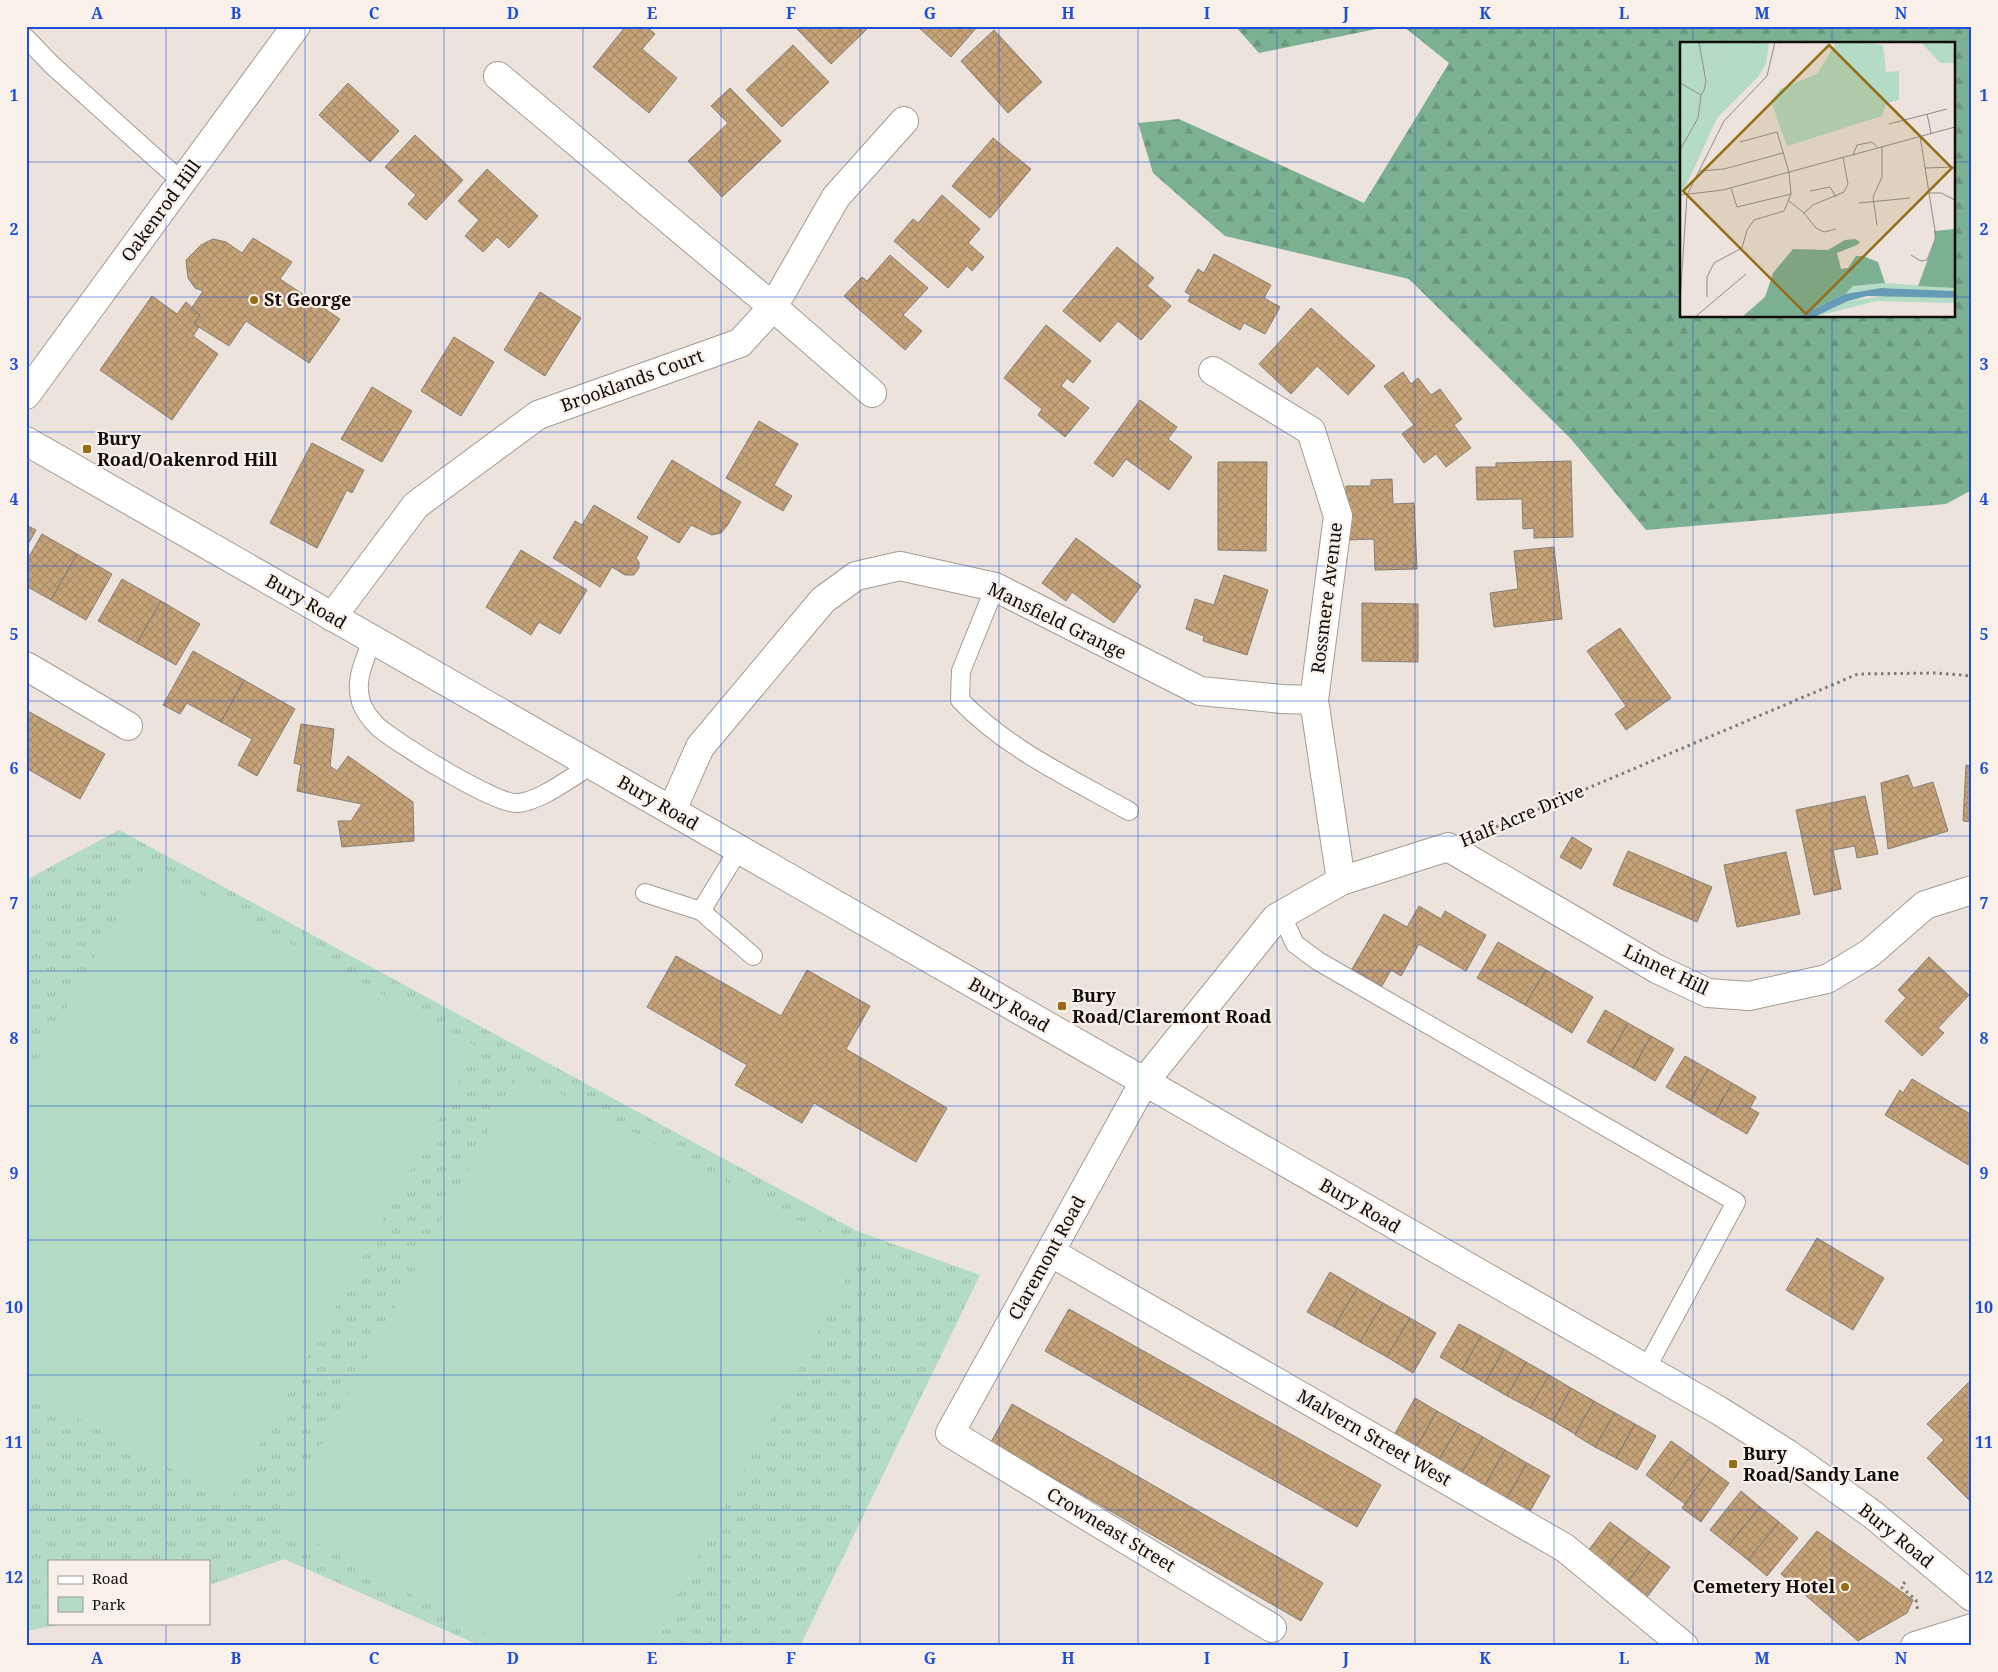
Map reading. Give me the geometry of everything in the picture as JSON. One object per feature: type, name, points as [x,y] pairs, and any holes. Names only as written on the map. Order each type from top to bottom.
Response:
[{"type":"street","name":"Oakenrod Hill","points":[[26,394],[296,26]]},
{"type":"street","points":[[498,76],[773,307],[872,393]]},
{"type":"street","name":"Brooklands Court","points":[[332,617],[416,505],[538,415],[740,342],[773,307],[836,197],[904,121]]},
{"type":"street","name":"Rossmere Avenue","points":[[1212,371],[1311,431],[1338,516],[1314,700],[1341,881]]},
{"type":"street","name":"Bury Road","points":[[26,442],[592,764],[1718,1410],[1788,1454],[1872,1514],[1972,1597]]},
{"type":"street","name":"Mansfield Grange","points":[[672,810],[700,747],[823,600],[856,576],[900,566],[994,587],[1200,691],[1314,700]]},
{"type":"street","points":[[26,666],[128,726]]},
{"type":"street","name":"Half Acre Drive","points":[[1144,1082],[1270,926],[1282,916],[1341,881],[1448,847]]},
{"type":"street","name":"Linnet Hill","points":[[1448,847],[1657,969],[1708,993],[1749,996],[1827,979],[1870,953],[1925,905],[1972,890]]},
{"type":"street","name":"Claremont Road","points":[[950,1433],[1144,1082]]},
{"type":"street","name":"Malvern Street West","points":[[1050,1252],[1566,1548],[1684,1646]]},
{"type":"street","name":"Crowneast Street","points":[[950,1433],[1272,1628]]},
{"type":"street","points":[[1915,1646],[1972,1628]]},
{"type":"lane","points":[[26,38],[52,65],[182,182]]},
{"type":"lane","points":[[994,587],[960,671],[960,700],[980,721],[1020,749],[1129,811]]},
{"type":"lane","points":[[372,640],[358,678],[358,693],[361,704],[369,717],[411,751],[493,798],[508,803],[518,803],[538,796],[592,764]]},
{"type":"lane","points":[[701,912],[739,849]]},
{"type":"lane","points":[[645,893],[701,912],[753,956]]},
{"type":"lane","points":[[1282,916],[1295,944],[1318,961],[1736,1202],[1646,1369]]},
{"type":"path","name":"Half Acre Drive","points":[[1448,847],[1858,674],[1972,676]]},
{"type":"path","points":[[1901,1587],[1916,1600],[1919,1611],[1917,1617]]},
{"type":"green space","points":[[1235,26],[1391,26],[1259,53]]},
{"type":"green space","points":[[1403,26],[1972,26],[1972,490],[1946,504],[1646,530],[1571,439],[1409,279],[1225,236],[1153,173],[1138,123],[1179,119],[1364,203],[1449,63]]},
{"type":"green space","points":[[119,830],[857,1231],[980,1275],[800,1646],[481,1646],[284,1559],[210,1585],[210,1560],[48,1560],[48,1624],[64,1624],[26,1631],[26,880]]},
{"type":"green space","points":[[146,864],[478,1047],[229,1501],[26,1390],[26,1081]]},
{"type":"green space","points":[[520,1072],[860,1253],[650,1646],[508,1646],[279,1523]]},
{"type":"building","points":[[626,26],[646,26],[655,34],[642,49],[677,78],[649,113],[593,67]]},
{"type":"building","points":[[799,26],[870,26],[831,64],[796,28]]},
{"type":"building","points":[[917,26],[978,26],[951,57]]},
{"type":"building","points":[[994,30],[1042,82],[1008,113],[961,61]]},
{"type":"building","points":[[793,45],[829,82],[782,127],[746,90]]},
{"type":"building","points":[[348,83],[399,131],[370,162],[319,115]]},
{"type":"building","points":[[730,88],[781,141],[722,197],[688,161],[728,123],[711,106]]},
{"type":"building","points":[[415,135],[463,180],[426,220],[408,204],[416,195],[385,167]]},
{"type":"building","points":[[993,138],[1031,169],[990,218],[952,186]]},
{"type":"building","points":[[487,169],[538,216],[509,248],[497,237],[483,252],[465,236],[479,220],[458,201]]},
{"type":"building","points":[[942,195],[980,229],[968,243],[984,257],[972,271],[967,266],[948,288],[894,241],[913,219],[918,223]]},
{"type":"building","name":"St George","points":[[253,238],[292,262],[280,279],[340,319],[309,363],[246,321],[229,346],[194,324],[200,315],[191,309],[203,291],[195,288],[188,278],[186,260],[201,245],[213,239],[226,242],[242,253]]},
{"type":"building","points":[[1117,247],[1154,278],[1147,286],[1171,306],[1141,340],[1118,321],[1100,342],[1063,311]]},
{"type":"building","points":[[1214,254],[1271,285],[1264,298],[1280,307],[1265,334],[1244,323],[1240,330],[1188,301],[1191,295],[1185,292],[1198,269],[1204,273]]},
{"type":"building","points":[[890,255],[928,288],[903,315],[922,331],[905,350],[844,296],[862,277],[867,281]]},
{"type":"building","points":[[540,292],[581,318],[545,376],[504,350]]},
{"type":"building","points":[[152,296],[177,314],[186,302],[200,315],[194,324],[199,327],[193,336],[218,354],[172,420],[100,370]]},
{"type":"building","points":[[1311,308],[1375,366],[1348,395],[1317,366],[1291,394],[1259,364]]},
{"type":"building","points":[[1046,325],[1091,361],[1073,383],[1067,378],[1061,386],[1089,408],[1065,437],[1038,415],[1042,409],[1004,378]]},
{"type":"building","points":[[454,337],[494,362],[461,416],[421,391]]},
{"type":"building","points":[[1403,372],[1411,384],[1418,378],[1431,395],[1440,389],[1462,419],[1454,425],[1471,448],[1446,467],[1436,454],[1424,463],[1402,434],[1414,425],[1384,386]]},
{"type":"building","points":[[372,387],[412,411],[382,462],[341,439]]},
{"type":"building","points":[[1140,400],[1177,427],[1168,439],[1192,457],[1169,490],[1126,459],[1113,477],[1094,463]]},
{"type":"building","points":[[759,421],[798,444],[774,485],[792,496],[783,511],[726,478]]},
{"type":"building","points":[[312,443],[364,470],[352,493],[347,490],[317,548],[270,523]]},
{"type":"building","points":[[672,460],[741,502],[721,533],[712,535],[691,525],[679,543],[637,518]]},
{"type":"building","points":[[1571,461],[1573,537],[1534,538],[1534,528],[1523,529],[1522,499],[1477,500],[1476,467],[1496,467],[1496,463]]},
{"type":"building","points":[[1218,462],[1267,462],[1266,551],[1218,550]]},
{"type":"building","points":[[1392,479],[1393,504],[1414,503],[1417,569],[1375,570],[1374,539],[1348,540],[1346,486],[1371,486],[1371,480]]},
{"type":"building","points":[[594,505],[648,537],[636,558],[639,562],[639,568],[634,575],[625,575],[612,567],[600,587],[553,558],[575,521],[582,525]]},
{"type":"building","points":[[26,525],[36,530],[26,548]]},
{"type":"building","points":[[42,534],[77,554],[51,600],[26,586],[26,562]]},
{"type":"building","points":[[1076,538],[1141,586],[1114,623],[1072,592],[1066,601],[1042,583]]},
{"type":"building","points":[[1554,547],[1562,619],[1494,627],[1490,593],[1518,589],[1514,551]]},
{"type":"building","points":[[521,550],[587,590],[560,634],[539,622],[531,635],[486,607]]},
{"type":"building","points":[[77,554],[112,574],[86,620],[51,600]]},
{"type":"building","points":[[1224,575],[1268,590],[1247,655],[1203,641],[1204,636],[1186,629],[1195,599],[1214,605]]},
{"type":"building","points":[[122,579],[161,601],[137,643],[98,621]]},
{"type":"building","points":[[161,601],[200,624],[176,665],[137,643]]},
{"type":"building","points":[[1362,603],[1418,604],[1418,662],[1362,661]]},
{"type":"building","points":[[1620,628],[1671,698],[1626,730],[1615,714],[1626,706],[1587,651]]},
{"type":"building","points":[[193,651],[244,680],[221,722],[187,703],[180,714],[163,705]]},
{"type":"building","points":[[244,680],[295,709],[257,776],[238,765],[252,739],[221,722]]},
{"type":"building","points":[[26,710],[105,754],[80,799],[26,768]]},
{"type":"building","points":[[301,724],[334,729],[330,766],[337,771],[348,756],[413,802],[414,841],[342,847],[338,821],[351,821],[362,804],[297,791],[301,765],[294,763]]},
{"type":"building","points":[[1966,765],[1972,766],[1972,822],[1963,821]]},
{"type":"building","points":[[1908,775],[1913,788],[1933,782],[1948,831],[1888,849],[1881,783]]},
{"type":"building","points":[[1865,796],[1878,854],[1857,858],[1855,846],[1833,850],[1841,889],[1814,895],[1796,810]]},
{"type":"building","points":[[1572,837],[1592,849],[1581,869],[1560,857]]},
{"type":"building","points":[[1628,851],[1712,887],[1697,922],[1613,885]]},
{"type":"building","points":[[1786,852],[1800,914],[1737,927],[1724,865]]},
{"type":"building","points":[[1419,906],[1441,919],[1445,911],[1486,935],[1466,971],[1419,944],[1401,976],[1391,970],[1382,986],[1352,969],[1384,914],[1407,927]]},
{"type":"building","points":[[1498,942],[1546,970],[1525,1005],[1477,978]]},
{"type":"building","points":[[676,956],[781,1016],[807,970],[870,1006],[846,1049],[947,1108],[916,1162],[814,1103],[802,1123],[735,1085],[747,1065],[647,1007]]},
{"type":"building","points":[[1929,957],[1969,995],[1938,1028],[1944,1033],[1922,1056],[1885,1021],[1906,998],[1898,990]]},
{"type":"building","points":[[1546,970],[1593,997],[1572,1033],[1525,1005]]},
{"type":"building","points":[[1605,1010],[1628,1023],[1610,1055],[1587,1042]]},
{"type":"building","points":[[1628,1023],[1651,1036],[1633,1068],[1610,1055]]},
{"type":"building","points":[[1651,1036],[1674,1049],[1655,1081],[1633,1068]]},
{"type":"building","points":[[1685,1056],[1708,1069],[1690,1101],[1666,1087]]},
{"type":"building","points":[[1708,1069],[1732,1083],[1714,1115],[1690,1101]]},
{"type":"building","points":[[1912,1079],[1972,1115],[1972,1167],[1885,1115],[1900,1090],[1903,1093]]},
{"type":"building","points":[[1732,1083],[1756,1097],[1750,1108],[1759,1113],[1747,1134],[1714,1115]]},
{"type":"building","points":[[1817,1238],[1884,1278],[1853,1330],[1786,1290]]},
{"type":"building","points":[[1330,1272],[1357,1288],[1334,1327],[1307,1312]]},
{"type":"building","points":[[1357,1288],[1383,1303],[1360,1342],[1334,1327]]},
{"type":"building","points":[[1383,1303],[1410,1318],[1387,1357],[1360,1342]]},
{"type":"building","points":[[1069,1309],[1381,1485],[1357,1527],[1045,1351]]},
{"type":"building","points":[[1410,1318],[1436,1333],[1413,1373],[1387,1357]]},
{"type":"building","points":[[1459,1324],[1481,1336],[1462,1370],[1440,1357]]},
{"type":"building","points":[[1481,1336],[1504,1349],[1485,1383],[1462,1370]]},
{"type":"building","points":[[1504,1349],[1526,1362],[1507,1396],[1485,1383]]},
{"type":"building","points":[[1526,1362],[1549,1375],[1530,1408],[1507,1396]]},
{"type":"building","points":[[1549,1375],[1571,1388],[1553,1421],[1530,1408]]},
{"type":"building","points":[[1972,1379],[1972,1412],[1968,1416],[1972,1420],[1972,1503],[1927,1458],[1944,1440],[1927,1424]]},
{"type":"building","points":[[1571,1388],[1594,1401],[1575,1434],[1553,1421]]},
{"type":"building","points":[[1415,1398],[1437,1411],[1416,1448],[1394,1435]]},
{"type":"building","points":[[1594,1401],[1615,1413],[1595,1447],[1575,1435]]},
{"type":"building","points":[[1012,1404],[1323,1583],[1301,1621],[991,1442]]},
{"type":"building","points":[[1437,1411],[1460,1424],[1438,1461],[1416,1448]]},
{"type":"building","points":[[1615,1413],[1635,1424],[1616,1458],[1595,1447]]},
{"type":"building","points":[[1460,1424],[1483,1437],[1461,1474],[1438,1461]]},
{"type":"building","points":[[1635,1424],[1656,1436],[1637,1470],[1616,1458]]},
{"type":"building","points":[[1483,1437],[1505,1450],[1484,1487],[1461,1474]]},
{"type":"building","points":[[1671,1441],[1691,1455],[1666,1490],[1646,1475]]},
{"type":"building","points":[[1505,1450],[1527,1463],[1506,1500],[1484,1487]]},
{"type":"building","points":[[1691,1455],[1710,1469],[1685,1504],[1666,1490]]},
{"type":"building","points":[[1527,1463],[1550,1476],[1529,1513],[1506,1500]]},
{"type":"building","points":[[1710,1469],[1729,1483],[1701,1522],[1682,1508]]},
{"type":"building","points":[[1741,1491],[1760,1507],[1729,1545],[1710,1530]]},
{"type":"building","points":[[1760,1507],[1779,1522],[1748,1560],[1729,1545]]},
{"type":"building","points":[[1610,1522],[1630,1537],[1604,1571],[1584,1556]]},
{"type":"building","points":[[1779,1522],[1798,1538],[1767,1576],[1748,1560]]},
{"type":"building","name":"Cemetery Hotel","points":[[1817,1531],[1913,1600],[1907,1613],[1858,1641],[1781,1574]]},
{"type":"building","points":[[1630,1537],[1650,1552],[1624,1586],[1604,1571]]},
{"type":"building","points":[[1650,1552],[1670,1567],[1644,1601],[1624,1586]]},
{"type":"place","name":"St George","points":[[254,300]]},
{"type":"place","name":"Bury Road/Oakenrod Hill","points":[[87,449]]},
{"type":"place","name":"Bury Road/Claremont Road","points":[[1062,1006]]},
{"type":"place","name":"Bury Road/Sandy Lane","points":[[1733,1464]]},
{"type":"place","name":"Cemetery Hotel","points":[[1845,1587]]}]
